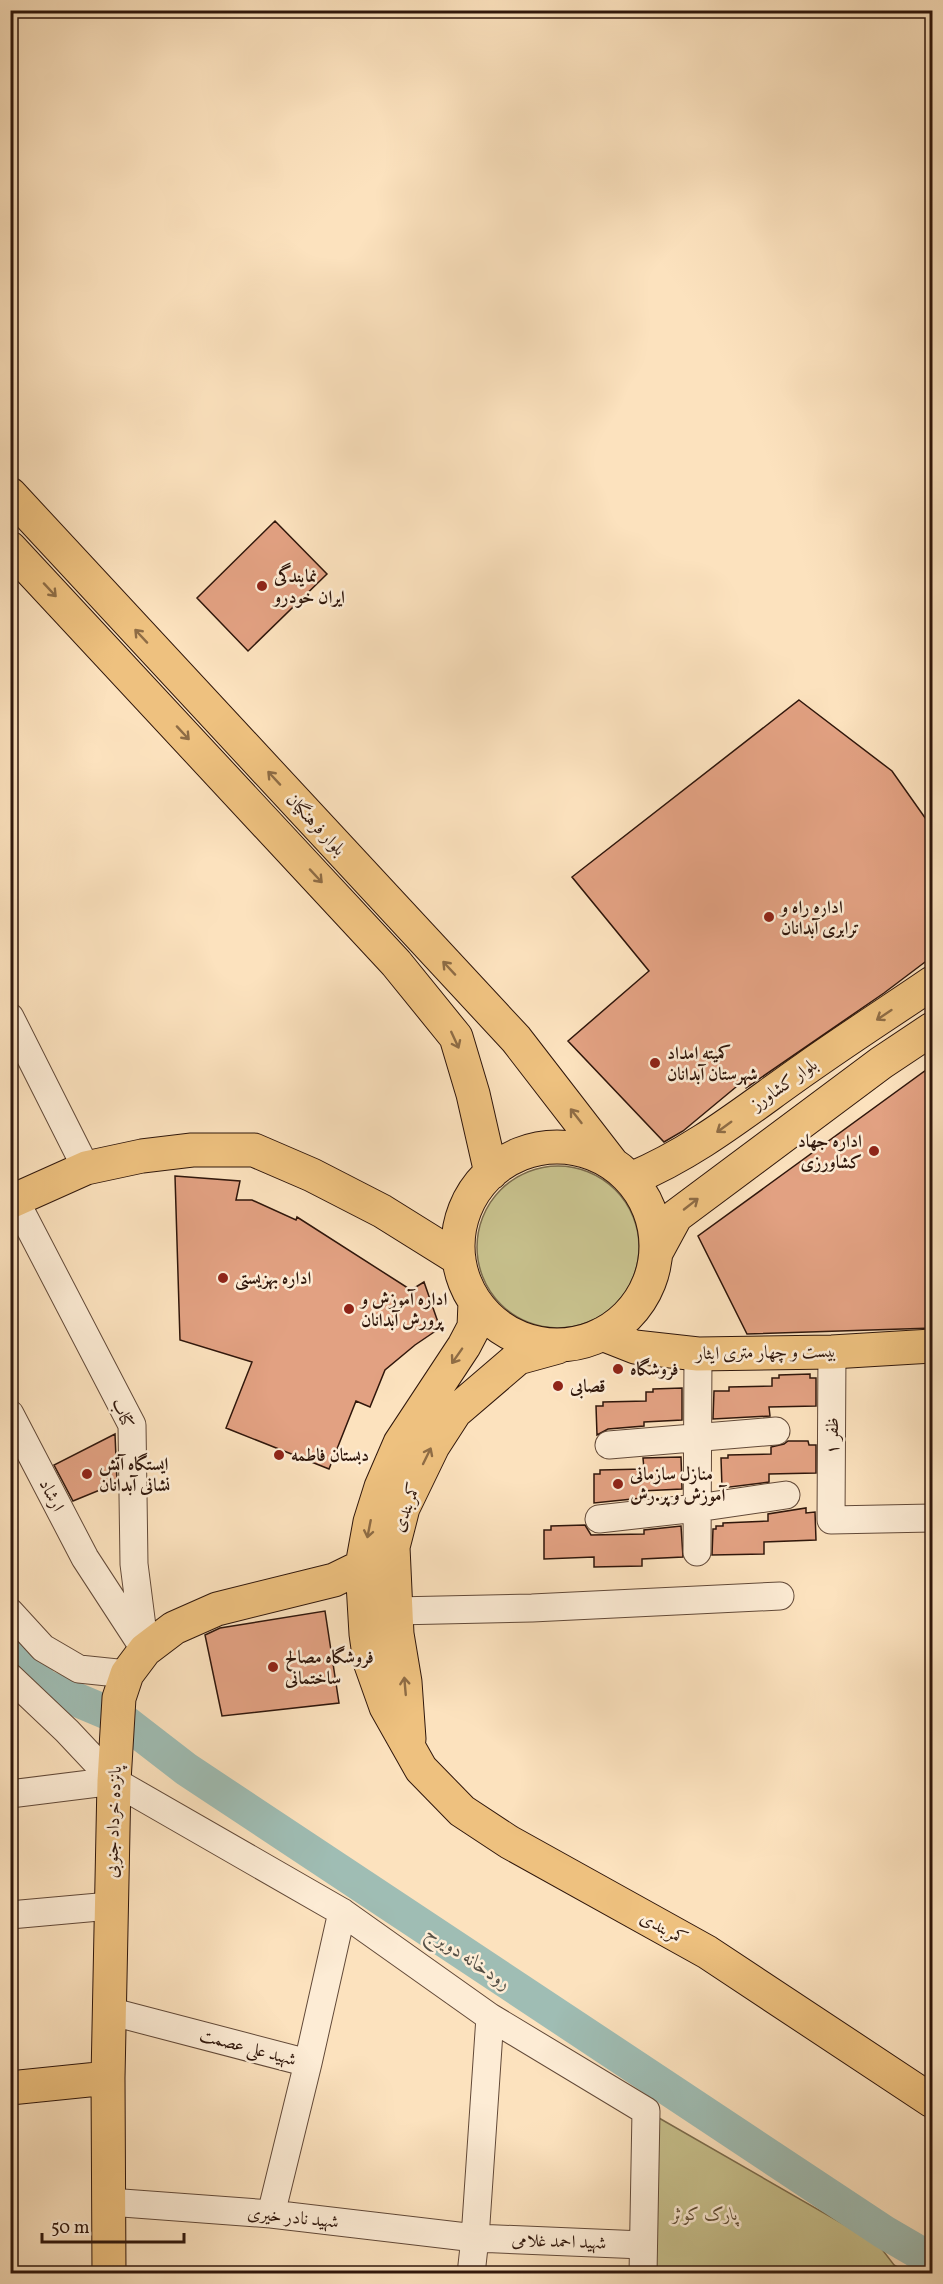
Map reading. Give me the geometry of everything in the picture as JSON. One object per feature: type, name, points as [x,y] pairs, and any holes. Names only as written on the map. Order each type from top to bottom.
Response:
[{"type":"main road","name":"بلوار فرهنگیان","points":[[16,511],[516,1039],[621,1171]]},
{"type":"main road","name":"بلوار فرهنگیان","points":[[10,548],[396,963],[456,1037],[473,1094],[491,1173]]},
{"type":"main road","name":"بلوار کشاورز","points":[[621,1171],[665,1165],[685,1153],[808,1066],[933,983]]},
{"type":"main road","points":[[657,1251],[676,1216],[881,1063],[933,1029]]},
{"type":"main road","points":[[850,1039],[846,1050],[847,1061],[853,1069],[864,1070],[881,1063]]},
{"type":"main road","points":[[808,1066],[825,1064],[835,1072],[838,1083],[833,1099]]},
{"type":"main road","points":[[562,1147],[588,1152],[621,1171],[646,1201],[655,1225],[657,1251],[652,1276],[641,1300],[624,1320],[602,1334],[565,1345],[544,1344],[515,1335],[489,1318],[475,1302],[461,1274],[459,1236],[464,1212],[475,1191],[491,1173],[512,1158],[537,1149],[562,1147]]},
{"type":"main road","points":[[13,1201],[86,1168],[142,1156],[192,1150],[254,1150],[312,1174],[382,1211],[459,1259]]},
{"type":"main road","name":"کمربندی","points":[[475,1302],[474,1327],[400,1443],[381,1487],[370,1522],[362,1566],[370,1662],[386,1707],[409,1744],[421,1769],[462,1811],[509,1842],[707,1952],[933,2101]]},
{"type":"main road","name":"بیست و چهار متری ایثار","points":[[602,1334],[635,1347],[698,1354],[832,1352],[933,1346]]},
{"type":"main road","name":"کمربندی","points":[[409,1744],[405,1682],[395,1611],[393,1546],[402,1508],[432,1446],[455,1412],[518,1358],[565,1345]]},
{"type":"main road","points":[[130,1674],[174,1628],[217,1609],[334,1580],[377,1559],[393,1546]]},
{"type":"main road","name":"پانزده خرداد جنوبی","points":[[109,2274],[108,2085],[114,1781],[117,1733],[130,1674]]},
{"type":"main road","points":[[10,2088],[108,2085]]},
{"type":"main road","points":[[10,2101],[108,2085]]},
{"type":"street","points":[[10,1017],[86,1168]]},
{"type":"street","name":"کتاب","points":[[13,1201],[132,1425],[134,1564],[130,1674]]},
{"type":"street","name":"ظفر ۱","points":[[832,1352],[831,1520],[933,1518]]},
{"type":"street","points":[[697,1552],[698,1354]]},
{"type":"street","name":"ارشاد","points":[[10,1414],[95,1575],[130,1674]]},
{"type":"street","points":[[609,1445],[776,1431]]},
{"type":"street","points":[[600,1519],[697,1509],[786,1495]]},
{"type":"street","points":[[95,1575],[134,1564]]},
{"type":"street","points":[[395,1611],[532,1608],[780,1596]]},
{"type":"street","points":[[10,1612],[43,1648],[79,1669],[130,1674]]},
{"type":"street","points":[[10,1677],[67,1731],[114,1781],[342,1912],[490,2017],[646,2111],[643,2274]]},
{"type":"street","points":[[57,1786],[70,1762],[67,1731]]},
{"type":"street","points":[[10,1794],[57,1786],[114,1781]]},
{"type":"street","points":[[10,1915],[110,1906]]},
{"type":"street","name":"شهید علی عصمت","points":[[109,2011],[308,2063],[342,1912]]},
{"type":"street","points":[[471,2274],[490,2017]]},
{"type":"street","points":[[271,2214],[308,2063]]},
{"type":"street","name":"شهید نادر خیری","points":[[109,2202],[271,2214],[475,2238]]},
{"type":"street","name":"شهید احمد غلامی","points":[[475,2238],[643,2245]]},
{"type":"green space","points":[[558,1166],[574,1167],[589,1172],[603,1179],[615,1190],[626,1202],[633,1216],[638,1231],[638,1263],[633,1278],[626,1292],[615,1304],[603,1315],[589,1322],[574,1327],[558,1328],[542,1327],[527,1322],[513,1315],[501,1304],[490,1292],[483,1278],[478,1263],[477,1247],[478,1231],[483,1216],[490,1202],[501,1190],[513,1179],[527,1172],[542,1167]]},
{"type":"green space","name":"پارک کوثر","points":[[652,2114],[878,2244],[894,2265],[907,2273],[647,2274]]},
{"type":"building","name":"نمایندگی ایران خودرو","points":[[275,521],[327,574],[248,651],[197,598]]},
{"type":"building","name":"اداره راه و ترابری آبدانان","points":[[799,700],[892,771],[933,829],[933,956],[884,993],[746,1088],[742,1082],[683,1131],[664,1142],[568,1041],[649,971],[572,877]]},
{"type":"building","name":"اداره جهاد کشاورزی","points":[[933,1065],[933,1328],[747,1334],[698,1236]]},
{"type":"building","points":[[175,1176],[240,1181],[236,1200],[252,1200],[296,1220],[297,1217],[411,1290],[424,1282],[440,1328],[385,1370],[370,1407],[356,1401],[329,1469],[226,1428],[252,1362],[180,1340]]},
{"type":"building","points":[[810,1374],[810,1378],[816,1378],[816,1406],[769,1407],[770,1416],[713,1419],[714,1391],[729,1391],[729,1387],[772,1386],[772,1378],[779,1378],[779,1375]]},
{"type":"building","points":[[682,1388],[682,1420],[644,1422],[644,1426],[608,1429],[597,1435],[596,1406],[603,1406],[603,1402],[646,1401],[646,1392],[653,1392],[653,1389]]},
{"type":"building","name":"ایستگاه آتش نشانی آبدانان","points":[[115,1434],[117,1483],[73,1501],[54,1465]]},
{"type":"building","points":[[788,1441],[808,1441],[809,1445],[816,1445],[816,1473],[769,1474],[769,1482],[722,1488],[721,1458],[728,1458],[728,1455],[771,1454],[771,1447]]},
{"type":"building","points":[[681,1457],[682,1489],[641,1491],[642,1498],[594,1503],[594,1474],[600,1474],[600,1470],[644,1469],[643,1458]]},
{"type":"building","points":[[806,1508],[806,1513],[815,1512],[816,1540],[764,1542],[764,1554],[712,1555],[713,1529],[716,1529],[716,1526],[723,1526],[723,1523],[768,1521],[768,1514]]},
{"type":"building","points":[[585,1525],[591,1535],[644,1534],[644,1530],[681,1526],[683,1557],[642,1559],[642,1566],[594,1567],[594,1557],[544,1559],[544,1530],[551,1530],[551,1526]]},
{"type":"building","name":"فروشگاه مصالح ساختمانی","points":[[325,1611],[339,1703],[222,1716],[205,1635],[220,1628]]},
{"type":"waterway","name":"رودخانه دویرج","points":[[10,1650],[44,1686],[120,1718],[186,1769],[884,2232],[932,2260]]},
{"type":"place","name":"نمایندگی ایران خودرو","points":[[262,586]]},
{"type":"place","name":"اداره راه و ترابری آبدانان","points":[[769,917]]},
{"type":"place","name":"کمیته امداد شهرستان آبدانان","points":[[655,1063]]},
{"type":"place","name":"اداره جهاد کشاورزی","points":[[874,1151]]},
{"type":"place","name":"اداره بهزیستی","points":[[223,1278]]},
{"type":"place","name":"اداره آموزش و پرورش آبدانان","points":[[349,1309]]},
{"type":"place","name":"فروشگاه","points":[[618,1369]]},
{"type":"place","name":"قصابی","points":[[558,1386]]},
{"type":"place","name":"دبستان فاطمه","points":[[279,1455]]},
{"type":"place","name":"ایستگاه آتش نشانی آبدانان","points":[[87,1474]]},
{"type":"place","name":"منازل سازمانی آموزش و پر.رش","points":[[618,1484]]},
{"type":"place","name":"فروشگاه مصالح ساختمانی","points":[[273,1667]]}]
